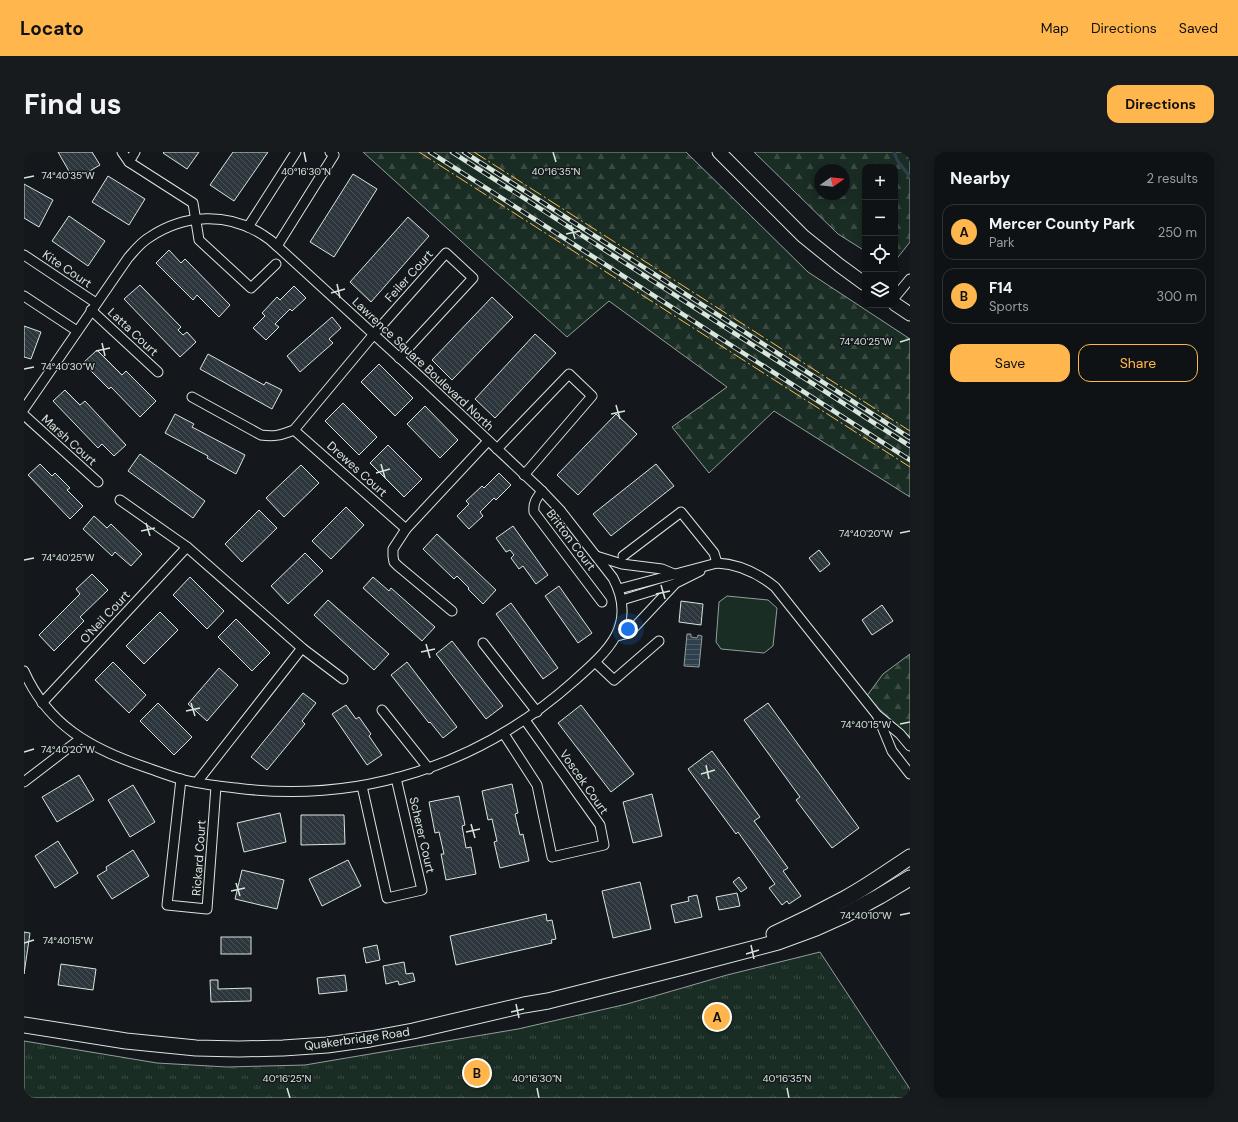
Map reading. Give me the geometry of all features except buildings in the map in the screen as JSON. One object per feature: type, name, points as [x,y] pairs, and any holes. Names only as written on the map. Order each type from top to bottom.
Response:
[{"type":"main road","points":[[719,152],[803,236],[862,282]]},
{"type":"main road","points":[[898,306],[910,314]]},
{"type":"main road","points":[[684,967],[733,952],[806,919],[846,898],[910,857]]},
{"type":"main road","points":[[684,967],[778,942],[816,928],[845,915],[910,878]]},
{"type":"main road","name":"Quakerbridge Road","points":[[24,1025],[132,1042],[196,1048],[283,1048],[327,1045],[413,1031],[524,1005],[548,1001],[684,967]]},
{"type":"street","points":[[122,152],[129,162],[193,203],[199,240],[251,288],[276,264]]},
{"type":"street","points":[[129,162],[135,152]]},
{"type":"street","points":[[248,227],[296,152]]},
{"type":"street","points":[[277,246],[334,155],[330,152]]},
{"type":"street","name":"Lawrence Square Boulevard North","points":[[24,409],[128,258],[138,246],[149,237],[164,228],[195,219],[216,219],[233,222],[248,227],[263,235],[277,246],[374,334],[542,491],[560,510],[613,578],[619,589],[623,612],[617,636],[595,662],[558,696],[504,734],[454,759],[429,768],[362,786],[318,791],[280,792],[216,786],[181,779],[131,762],[94,747],[67,729],[54,717],[32,688],[24,671]]},
{"type":"street","name":"Feiler Court","points":[[374,334],[446,253],[473,278],[399,358]]},
{"type":"street","name":"Kite Court","points":[[24,255],[94,307]]},
{"type":"street","points":[[898,293],[910,279]]},
{"type":"street","points":[[24,296],[77,331]]},
{"type":"street","name":"Latta Court","points":[[94,307],[158,372]]},
{"type":"street","points":[[192,397],[261,434],[281,436],[294,430],[374,334]]},
{"type":"street","points":[[497,449],[569,374],[592,396],[524,475]]},
{"type":"street","name":"Marsh Court","points":[[24,415],[98,482]]},
{"type":"street","name":"Drewes Court","points":[[294,430],[406,529]]},
{"type":"street","points":[[452,611],[394,562],[393,549],[406,529],[488,441]]},
{"type":"street","name":"Britton Court","points":[[542,491],[533,506],[534,512],[602,602]]},
{"type":"street","points":[[120,500],[187,547],[302,648],[343,679]]},
{"type":"street","points":[[624,556],[681,512],[714,553],[717,563]]},
{"type":"street","name":"O'Neil Court","points":[[42,703],[187,547]]},
{"type":"street","points":[[596,556],[622,564],[662,569],[675,579]]},
{"type":"street","points":[[622,600],[717,563],[724,563],[751,571],[764,578],[774,587],[877,715],[900,734],[910,746]]},
{"type":"street","points":[[619,589],[675,579]]},
{"type":"street","points":[[617,636],[629,633],[675,579]]},
{"type":"street","points":[[595,662],[614,680],[659,641]]},
{"type":"street","points":[[483,643],[537,712]]},
{"type":"street","points":[[197,782],[302,648]]},
{"type":"street","points":[[382,710],[429,768]]},
{"type":"street","points":[[877,715],[892,751],[910,774]]},
{"type":"street","name":"Voscek Court","points":[[504,734],[537,785],[552,857],[604,845],[600,825],[525,720]]},
{"type":"street","points":[[24,782],[80,738]]},
{"type":"street","name":"Scherer Court","points":[[362,786],[387,898],[422,890],[396,778]]},
{"type":"street","name":"Rickard Court","points":[[181,779],[166,905],[207,909],[216,786]]},
{"type":"green space","points":[[363,152],[686,152],[808,272],[910,339],[910,497],[774,411],[709,473],[672,427],[727,387],[609,301],[567,337]]},
{"type":"green space","points":[[754,152],[910,152],[910,242],[898,257],[898,164],[862,164],[862,249],[838,234]]},
{"type":"green space","points":[[727,596],[768,600],[777,608],[773,646],[764,653],[721,649],[716,642],[719,602]]},
{"type":"green space","points":[[910,654],[910,737],[866,697],[883,674]]},
{"type":"green space","points":[[820,952],[910,1089],[910,1098],[24,1098],[24,1041],[157,1063],[227,1067],[305,1065],[518,1029],[627,1004],[727,975]]},
{"type":"water","points":[[687,634],[691,634],[691,637],[697,638],[698,635],[702,636],[699,667],[684,666]]},
{"type":"waterway","points":[[894,152],[897,160],[910,177]]},
{"type":"railway","points":[[430,152],[910,460]]},
{"type":"railway","points":[[452,152],[910,446]]},
{"type":"railway","points":[[464,152],[910,438]]},
{"type":"power","points":[[419,152],[910,467]]},
{"type":"power","points":[[474,152],[910,431]]},
{"type":"place","name":"Mercer County Park","points":[[717,1017]]},
{"type":"place","name":"F14","points":[[477,1073]]}]
